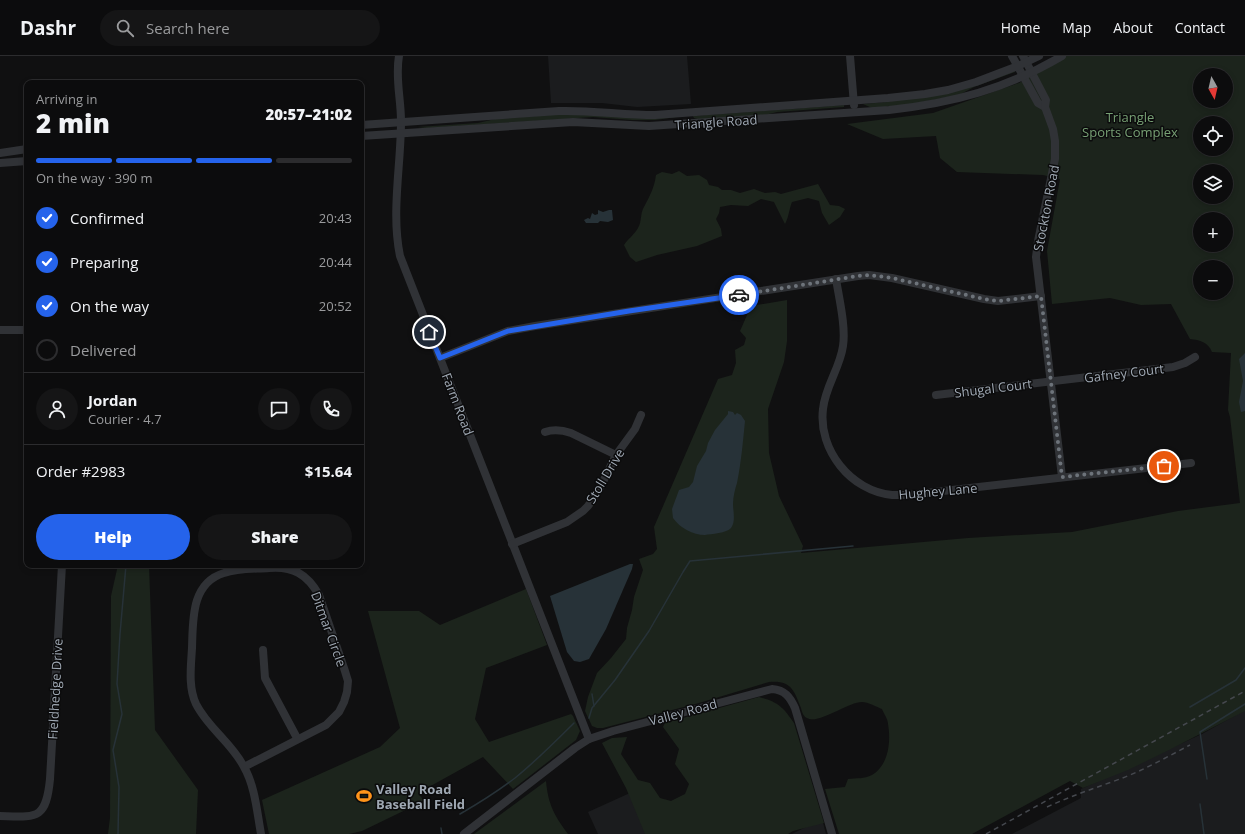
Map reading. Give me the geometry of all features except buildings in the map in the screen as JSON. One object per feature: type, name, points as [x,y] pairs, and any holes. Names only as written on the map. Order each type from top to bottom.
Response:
[{"type":"street","name":"Farm Road","points":[[400,56],[398,79],[401,121],[396,232],[400,256],[589,739]]},
{"type":"street","points":[[850,56],[854,112]]},
{"type":"street","name":"Stockton Road","points":[[1012,56],[1038,104],[1045,107]]},
{"type":"street","name":"Triangle Road","points":[[364,124],[581,110],[636,115],[655,115],[906,97],[948,90],[976,82],[1018,66],[1025,59],[1039,56]]},
{"type":"street","name":"Triangle Road","points":[[364,136],[574,122],[649,126],[926,106],[987,90],[1031,73],[1062,56]]},
{"type":"street","name":"Stockton Road","points":[[1025,59],[1046,100],[1045,107],[1053,129],[1056,150],[1036,256],[1062,477]]},
{"type":"street","points":[[0,153],[24,149]]},
{"type":"street","points":[[0,163],[24,160]]},
{"type":"street","points":[[440,358],[508,331],[869,275],[892,278],[998,301],[1041,296]]},
{"type":"street","name":"Hughey Lane","points":[[836,279],[843,329],[843,346],[824,400],[822,418],[823,428],[831,451],[841,467],[852,478],[875,491],[892,495],[908,495],[1191,463]]},
{"type":"street","points":[[0,330],[24,330]]},
{"type":"street","name":"Gafney Court","points":[[1051,382],[1173,367],[1185,363],[1195,357]]},
{"type":"street","name":"Shugal Court","points":[[936,395],[1051,382]]},
{"type":"street","name":"Stoll Drive","points":[[512,544],[567,522],[583,511],[599,490],[616,455],[635,429],[641,415]]},
{"type":"street","points":[[545,432],[552,430],[563,430],[616,455]]},
{"type":"street","name":"Fieldhedge Drive","points":[[0,816],[27,817],[41,811],[47,801],[50,779],[62,568]]},
{"type":"street","name":"Ditmar Circle","points":[[261,834],[251,785],[244,767],[232,750],[201,713],[195,702],[190,680],[194,618],[198,597],[203,588],[211,580],[223,573],[268,568]]},
{"type":"street","name":"Ditmar Circle","points":[[244,767],[333,719],[339,712],[347,692],[348,681],[319,594],[308,579],[298,572],[283,568]]},
{"type":"street","points":[[263,650],[266,678],[297,738]]},
{"type":"street","name":"Valley Road","points":[[464,834],[589,739],[612,731],[772,689],[781,690],[788,695],[795,708],[832,834]]},
{"type":"shaded area","points":[[548,56],[687,56],[691,104],[637,107],[602,103],[551,103]]},
{"type":"shaded area","points":[[598,210],[603,212],[612,210],[613,220],[608,222],[600,221],[598,223],[586,223],[584,220],[588,218],[590,219],[592,213],[595,215],[598,214]]},
{"type":"shaded area","points":[[1245,353],[1245,411],[1241,412],[1239,402],[1243,381],[1239,359]]},
{"type":"shaded area","points":[[728,411],[733,412],[735,415],[737,413],[741,415],[745,421],[740,468],[733,499],[733,525],[729,530],[723,532],[700,535],[683,528],[676,522],[673,518],[672,509],[679,490],[689,487],[693,482],[697,466],[706,451],[708,443],[715,430],[728,414]]},
{"type":"shaded area","points":[[633,564],[632,569],[606,629],[589,659],[580,662],[574,661],[567,652],[550,596]]},
{"type":"shaded area","points":[[1245,710],[1245,834],[1012,834],[1081,798],[1081,789],[1202,734]]},
{"type":"shaded area","points":[[630,793],[649,834],[598,834],[588,812]]},
{"type":"shaded area","points":[[822,819],[826,834],[792,834]]},
{"type":"green space","name":"Triangle Sports Complex","points":[[1065,56],[1245,56],[1245,711],[1128,770],[1083,788],[1070,781],[972,834],[839,834],[825,789],[845,787],[848,779],[863,778],[878,771],[888,752],[889,745],[888,722],[882,709],[862,702],[849,705],[826,716],[812,719],[807,718],[804,715],[794,691],[791,688],[782,683],[769,682],[699,703],[603,728],[592,726],[585,711],[588,697],[597,673],[626,639],[634,597],[643,570],[639,559],[653,554],[657,549],[654,527],[718,379],[732,375],[736,363],[735,350],[744,345],[746,338],[740,331],[751,306],[787,300],[787,341],[784,362],[768,409],[769,453],[779,496],[803,546],[801,553],[968,538],[1072,532],[1178,511],[1240,503],[1228,410],[1231,353],[1212,352],[1203,342],[1190,339],[1171,304],[1141,305],[1110,298],[1052,304],[1047,251],[1060,179],[1043,175],[957,172],[940,158],[936,136],[883,139],[847,124],[933,113],[1019,83]]},
{"type":"green space","points":[[1015,71],[974,87],[959,95],[906,105],[872,108],[863,104],[887,102]]},
{"type":"green space","points":[[844,105],[844,107],[777,112],[761,116],[701,120],[694,118],[693,116]]},
{"type":"green space","points":[[564,114],[677,117],[655,120],[632,120],[593,117],[428,128],[417,127],[478,123],[495,119]]},
{"type":"green space","points":[[679,171],[687,176],[699,175],[707,180],[709,185],[718,187],[722,190],[731,190],[740,193],[754,189],[765,193],[775,192],[781,194],[818,184],[830,205],[839,206],[845,209],[840,217],[829,225],[822,213],[819,201],[808,198],[792,202],[785,224],[774,202],[761,199],[748,206],[731,205],[720,207],[716,219],[721,229],[722,236],[697,246],[657,255],[636,262],[630,257],[624,245],[639,226],[643,209],[653,188],[656,175],[662,172],[672,174]]},
{"type":"green space","points":[[117,568],[149,568],[155,730],[198,790],[196,834],[108,834],[110,818],[111,596]]},
{"type":"green space","points":[[526,589],[547,645],[486,668],[475,719],[489,742],[571,714],[580,731],[576,740],[513,789],[483,757],[418,793],[424,801],[362,831],[349,834],[269,834],[262,800],[380,747],[400,728],[368,611],[419,611],[440,625]]},
{"type":"green space","points":[[759,697],[776,703],[787,713],[794,723],[824,823],[793,831],[788,834],[645,834],[626,788],[602,743],[612,738],[627,737],[621,754],[638,780],[650,783],[660,798],[671,801],[685,794],[689,784],[675,764],[679,749],[663,727],[665,723]]},
{"type":"green space","points":[[546,781],[552,809],[568,834],[474,834]]},
{"type":"waterway","points":[[589,718],[592,708],[615,680],[649,631],[690,561],[853,546]]},
{"type":"waterway","points":[[118,834],[119,787],[113,750],[122,714],[117,684],[126,568]]},
{"type":"waterway","points":[[1190,707],[1236,680],[1245,668]]},
{"type":"waterway","points":[[592,694],[594,706]]},
{"type":"waterway","points":[[1207,779],[1200,732],[1245,704]]},
{"type":"waterway","points":[[460,814],[502,788],[515,778],[574,723]]},
{"type":"waterway","points":[[1200,804],[1204,834]]},
{"type":"waterway","points":[[441,828],[442,834]]},
{"type":"railway","points":[[986,834],[1245,691]]},
{"type":"railway","points":[[1047,807],[1129,775],[1190,745]]},
{"type":"way so far","points":[[739,295],[869,275],[892,278],[998,301],[1041,296],[1062,477],[1164,466]]},
{"type":"place","name":"Valley Road Baseball Field","points":[[364,796]]},
{"type":"route","points":[[429,332],[440,358],[508,331],[739,295]]}]
